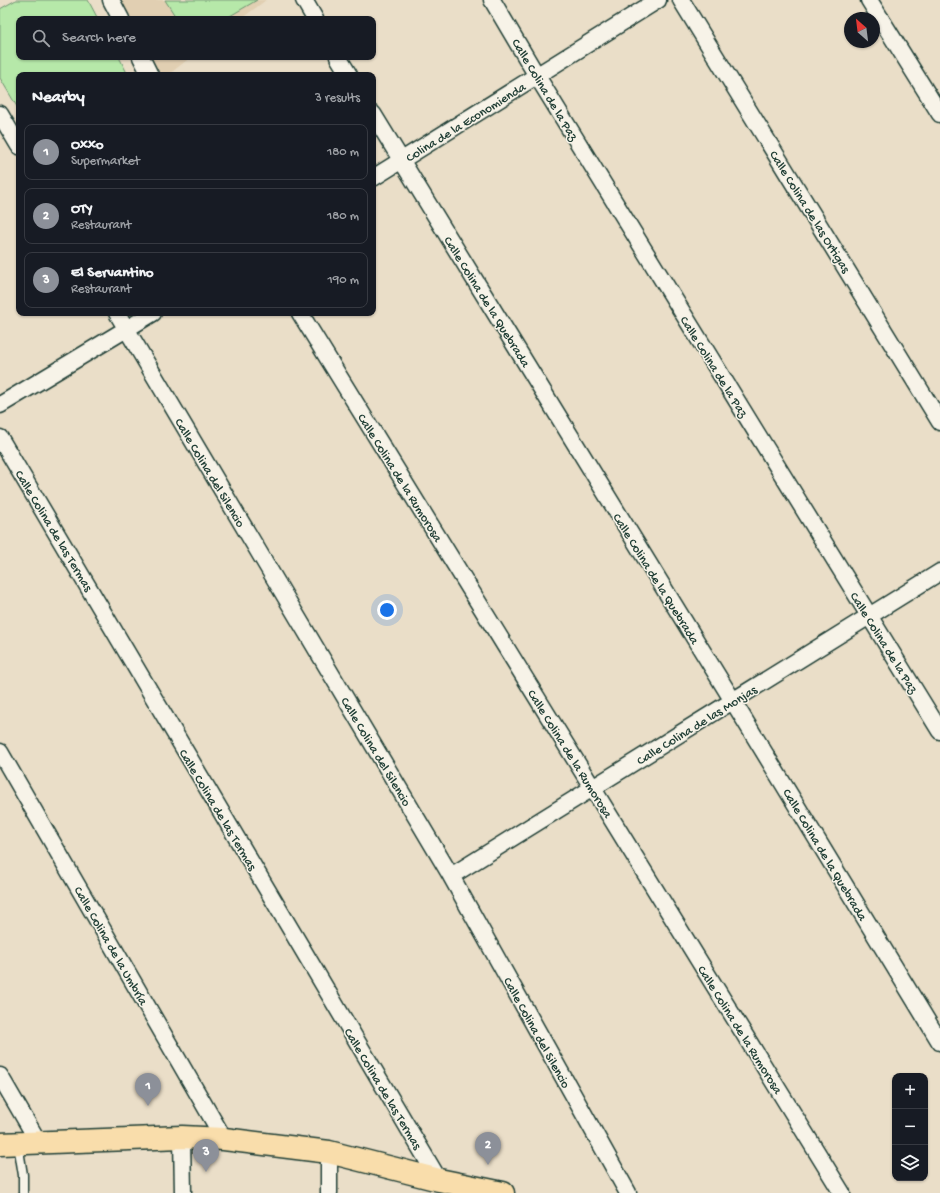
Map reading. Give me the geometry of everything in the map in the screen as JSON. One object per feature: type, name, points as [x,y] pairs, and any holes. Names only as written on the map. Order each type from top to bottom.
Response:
[{"type":"main road","points":[[9,1144],[182,1137],[224,1138],[329,1152],[439,1180],[503,1193]]},
{"type":"street","points":[[111,0],[119,16]]},
{"type":"street","points":[[304,0],[313,16]]},
{"type":"street","name":"Calle Colina de la Paz","points":[[492,0],[537,76],[940,731]]},
{"type":"street","name":"Colina de la Economienda","points":[[376,176],[658,0]]},
{"type":"street","name":"Calle Colina de las Ortigas","points":[[681,0],[940,422]]},
{"type":"street","points":[[869,0],[940,114]]},
{"type":"street","points":[[142,60],[148,72]]},
{"type":"street","points":[[340,60],[347,72]]},
{"type":"street","points":[[0,114],[16,141]]},
{"type":"street","name":"Calle Colina de la Quebrada","points":[[376,119],[940,1042]]},
{"type":"street","name":"Calle Colina del Silencio","points":[[119,316],[451,876],[628,1193]]},
{"type":"street","points":[[0,405],[148,316]]},
{"type":"street","name":"Calle Colina de la Rumorosa","points":[[302,316],[842,1193]]},
{"type":"street","name":"Calle Colina de las Termas","points":[[0,438],[439,1180]]},
{"type":"street","name":"Calle Colina de las Monjas","points":[[451,876],[940,572]]},
{"type":"street","name":"Calle Colina de la Umbría","points":[[0,752],[224,1138]]},
{"type":"street","points":[[0,1076],[39,1143]]},
{"type":"street","points":[[182,1137],[183,1193]]},
{"type":"street","points":[[329,1152],[329,1193]]},
{"type":"lane","points":[[9,1144],[23,1175],[23,1193]]},
{"type":"shaded area","points":[[111,0],[266,0],[245,16],[119,16]]},
{"type":"shaded area","points":[[142,60],[187,60],[172,72],[148,72]]},
{"type":"green space","points":[[16,0],[88,0],[96,16],[16,16],[16,60],[120,60],[126,72],[16,72],[16,105],[0,78],[0,9]]},
{"type":"green space","points":[[165,0],[257,0],[230,16],[175,16]]},
{"type":"place","name":"Oxxo","points":[[148,1106]]},
{"type":"place","name":"OTY","points":[[488,1165]]},
{"type":"place","name":"El Servantino","points":[[206,1172]]}]
